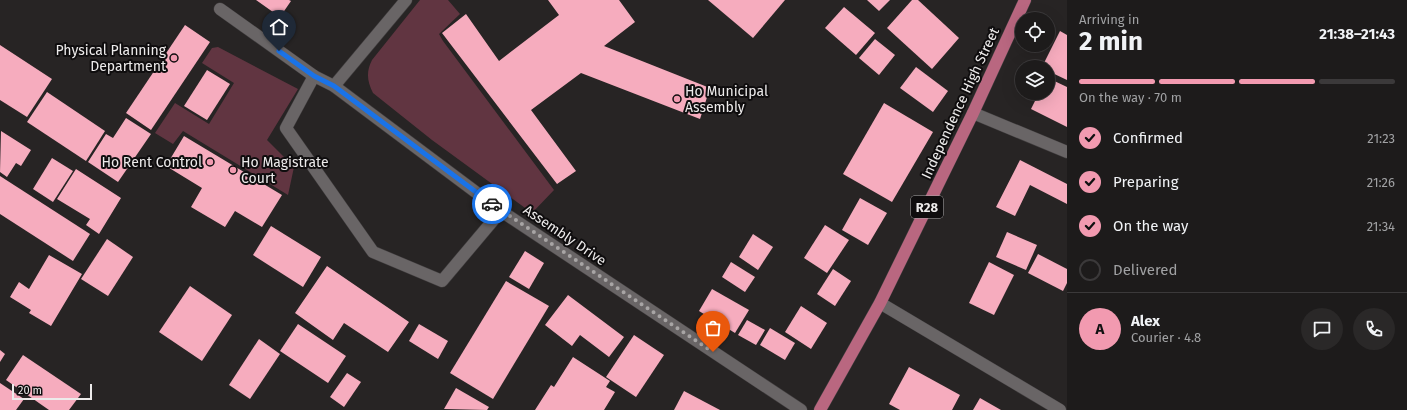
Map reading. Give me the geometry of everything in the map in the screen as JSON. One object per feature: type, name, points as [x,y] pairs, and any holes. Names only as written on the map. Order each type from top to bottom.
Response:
[{"type":"main road","name":"Independence High Street","points":[[820,410],[880,302],[973,113],[1025,0]]},
{"type":"street","points":[[334,86],[406,0]]},
{"type":"street","name":"Assembly Drive","points":[[220,9],[314,76],[334,86],[501,211],[801,410]]},
{"type":"street","points":[[314,76],[286,128],[373,252],[442,281],[501,211]]},
{"type":"street","points":[[973,113],[1067,152]]},
{"type":"street","points":[[880,302],[1060,410]]},
{"type":"shaded area","points":[[420,0],[448,0],[460,14],[439,34],[554,190],[532,213],[432,140],[373,93],[369,84],[368,76],[372,60]]},
{"type":"shaded area","points":[[218,47],[298,89],[267,140],[294,167],[288,195],[183,131],[173,144],[155,133],[175,103],[209,124],[234,83],[202,63],[212,48]]},
{"type":"building","points":[[256,0],[289,0],[291,1],[280,17]]},
{"type":"building","name":"Ho Municipal Assembly","points":[[548,0],[619,0],[635,22],[604,46],[710,88],[700,119],[581,73],[531,110],[576,171],[557,184],[442,33],[466,14],[499,61],[559,15]]},
{"type":"building","points":[[708,0],[785,0],[753,38]]},
{"type":"building","points":[[867,0],[890,0],[879,11]]},
{"type":"building","points":[[912,0],[918,0],[959,38],[932,69],[887,28]]},
{"type":"building","points":[[844,7],[875,33],[856,55],[825,28]]},
{"type":"building","points":[[185,25],[210,42],[151,130],[126,113]]},
{"type":"building","points":[[1060,31],[1067,35],[1067,80],[1055,74],[1055,60],[1046,60],[1050,52],[1055,52],[1055,41]]},
{"type":"building","points":[[875,39],[895,55],[879,75],[859,58]]},
{"type":"building","points":[[0,45],[52,79],[27,117],[0,100]]},
{"type":"building","points":[[916,67],[948,91],[933,112],[900,88]]},
{"type":"building","points":[[207,70],[230,84],[207,120],[184,106]]},
{"type":"building","points":[[1055,81],[1067,87],[1067,127],[1031,109],[1036,100],[1055,100]]},
{"type":"building","points":[[47,92],[105,131],[86,161],[27,122]]},
{"type":"building","points":[[884,103],[933,132],[892,202],[843,174]]},
{"type":"building","points":[[126,118],[151,134],[118,182],[88,162],[106,134],[113,138]]},
{"type":"building","points":[[1,131],[31,150],[21,166],[16,163],[7,177],[0,172]]},
{"type":"building","points":[[184,136],[282,195],[262,227],[235,211],[225,227],[191,207],[202,188],[166,166]]},
{"type":"building","points":[[52,158],[73,171],[53,202],[33,189]]},
{"type":"building","points":[[1020,160],[1067,184],[1067,204],[1030,185],[1015,216],[996,207]]},
{"type":"building","points":[[76,169],[121,198],[99,234],[86,225],[90,219],[57,199]]},
{"type":"building","points":[[0,176],[90,234],[73,261],[0,214]]},
{"type":"building","points":[[860,198],[887,213],[868,245],[842,230]]},
{"type":"building","points":[[825,225],[849,240],[827,273],[804,258]]},
{"type":"building","points":[[271,226],[321,257],[303,287],[253,255]]},
{"type":"building","points":[[1007,232],[1037,245],[1026,270],[996,257]]},
{"type":"building","points":[[753,234],[773,247],[758,270],[739,257]]},
{"type":"building","points":[[107,239],[133,257],[108,296],[81,279]]},
{"type":"building","points":[[525,251],[544,263],[529,289],[509,277]]},
{"type":"building","points":[[1038,254],[1067,269],[1067,283],[1063,291],[1028,273]]},
{"type":"building","points":[[49,255],[82,274],[51,326],[29,313],[31,310],[10,297],[19,282],[29,289]]},
{"type":"building","points":[[731,262],[755,277],[745,292],[722,277]]},
{"type":"building","points":[[989,262],[1014,275],[994,315],[969,303]]},
{"type":"building","points":[[327,266],[409,322],[388,352],[344,323],[333,340],[295,313]]},
{"type":"building","points":[[833,269],[851,281],[835,306],[817,294]]},
{"type":"building","points":[[506,281],[549,306],[493,399],[450,373]]},
{"type":"building","points":[[190,286],[232,315],[202,361],[159,332]]},
{"type":"building","points":[[712,289],[749,310],[735,333],[699,311]]},
{"type":"building","points":[[568,295],[624,337],[609,357],[580,335],[572,346],[545,325]]},
{"type":"building","points":[[801,306],[827,323],[811,349],[785,332]]},
{"type":"building","points":[[747,320],[765,330],[756,345],[738,335]]},
{"type":"building","points":[[298,324],[346,356],[328,383],[280,351]]},
{"type":"building","points":[[419,324],[448,341],[438,359],[409,341]]},
{"type":"building","points":[[770,328],[795,343],[785,360],[760,345]]},
{"type":"building","points":[[634,335],[664,355],[636,397],[606,377]]},
{"type":"building","points":[[259,339],[280,354],[250,399],[229,385]]},
{"type":"building","points":[[0,350],[5,354],[0,362]]},
{"type":"building","points":[[23,355],[81,394],[69,410],[49,410],[6,380]]},
{"type":"building","points":[[573,357],[610,381],[606,387],[615,392],[604,410],[535,410],[551,385],[554,387]]},
{"type":"building","points":[[909,367],[960,395],[952,410],[900,410],[889,404]]},
{"type":"building","points":[[347,373],[361,382],[344,407],[330,397]]},
{"type":"building","points":[[0,383],[24,399],[16,410],[0,410]]},
{"type":"building","points":[[456,388],[489,407],[487,410],[444,409]]},
{"type":"building","points":[[684,391],[720,410],[674,410]]},
{"type":"building","points":[[980,398],[1001,410],[973,410]]},
{"type":"way so far","points":[[492,204],[713,352]]},
{"type":"place","name":"Physical Planning Department","points":[[174,58]]},
{"type":"place","name":"Ho Municipal Assembly","points":[[677,99]]},
{"type":"place","name":"Ho Rent Control","points":[[210,162]]},
{"type":"place","name":"Ho Magistrate Court","points":[[233,170]]},
{"type":"route","points":[[279,51],[314,76],[334,86],[492,204]]}]
